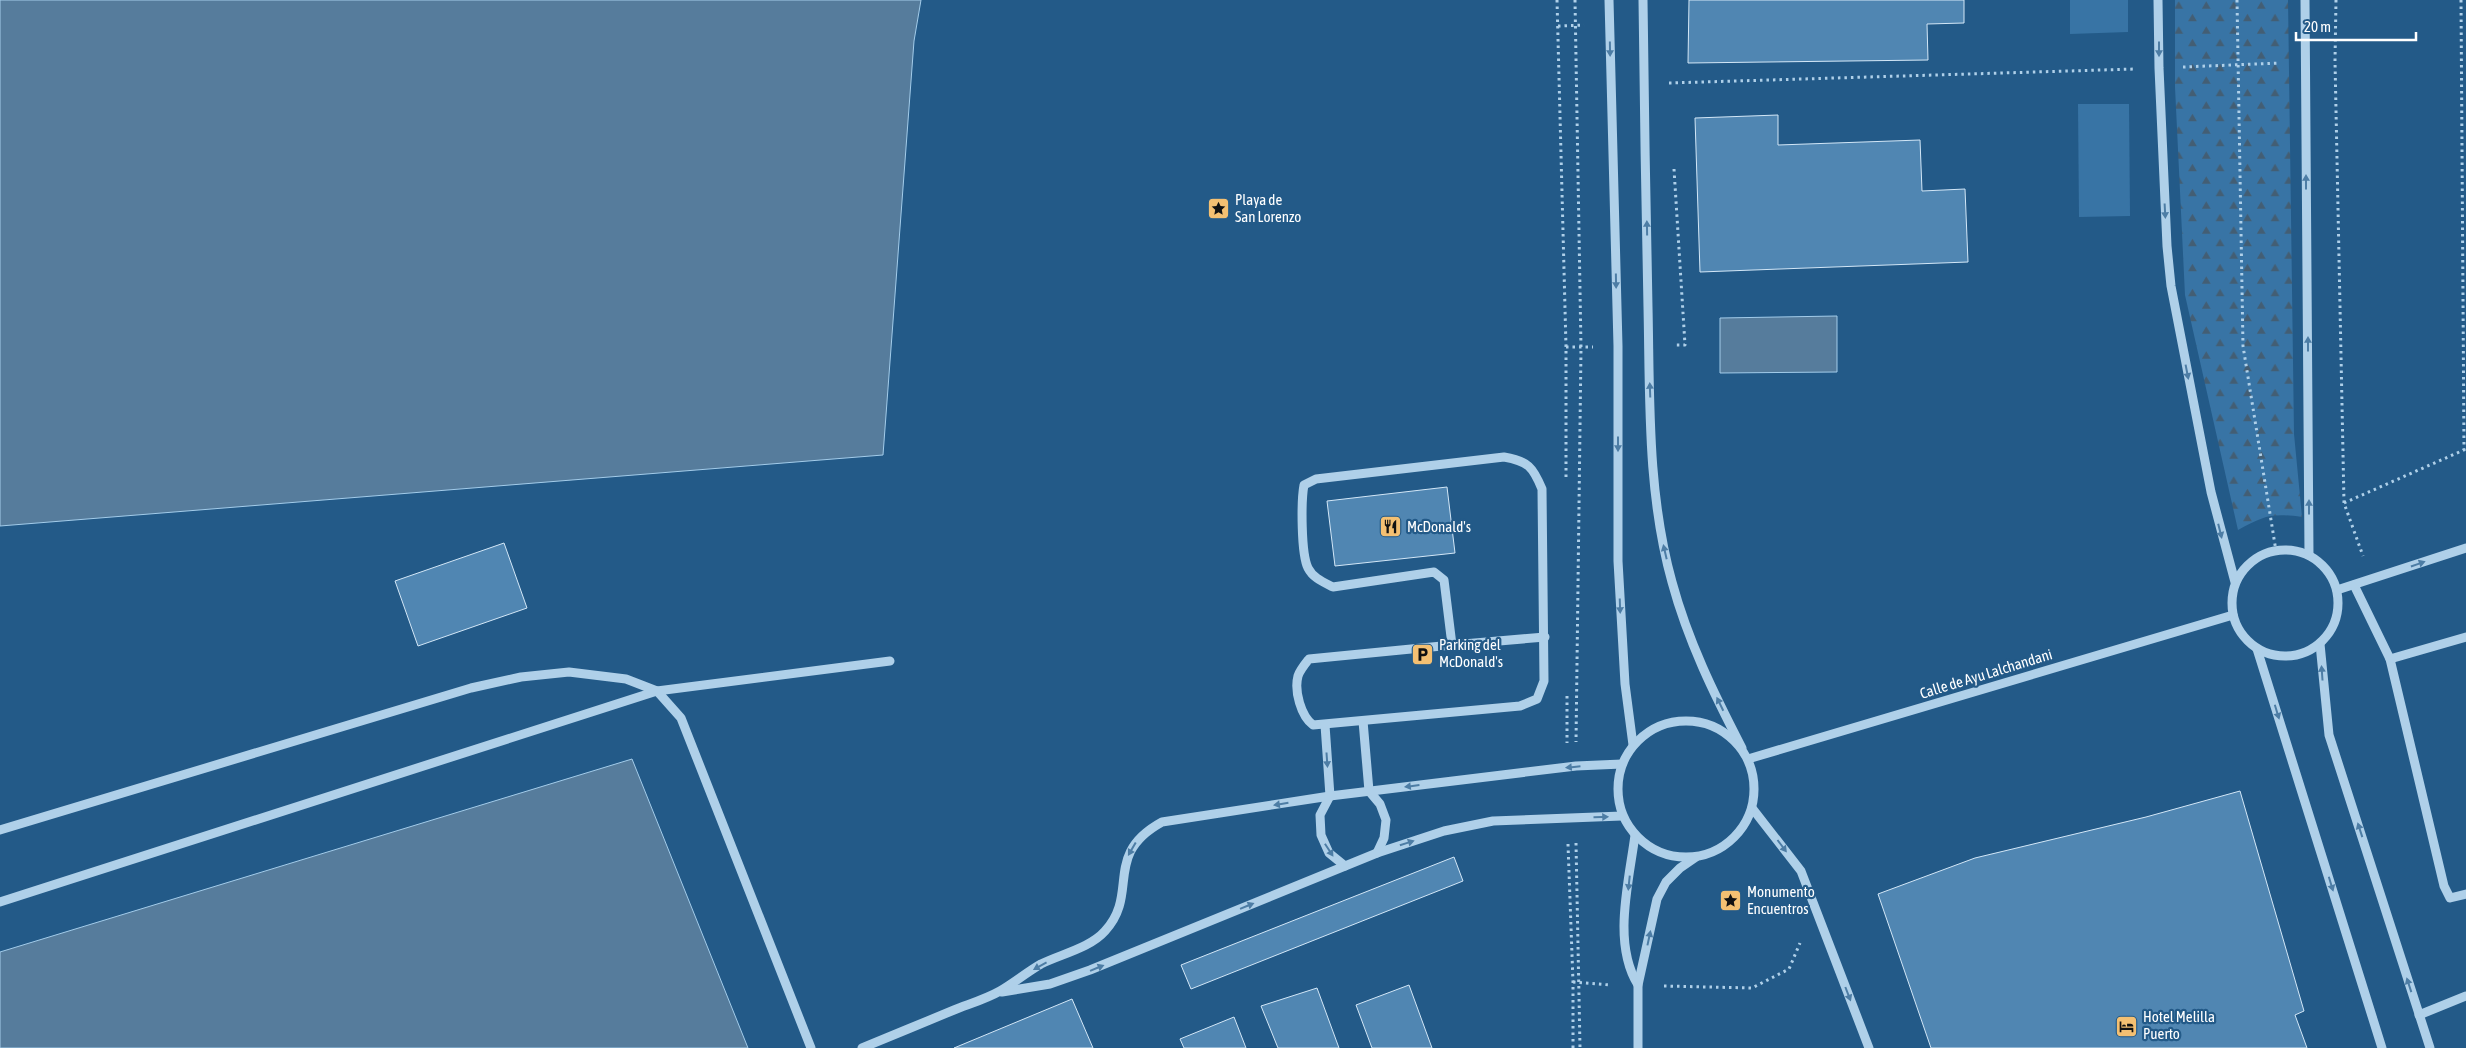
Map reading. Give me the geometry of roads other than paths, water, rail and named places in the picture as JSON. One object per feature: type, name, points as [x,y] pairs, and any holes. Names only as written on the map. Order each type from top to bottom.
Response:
[{"type":"street","points":[[1609,0],[1618,346],[1618,569],[1625,684],[1633,745]]},
{"type":"street","points":[[1638,1048],[1638,985],[1657,899],[1666,882],[1680,868],[1696,857],[1715,851],[1731,840],[1744,825],[1752,808],[1755,791],[1748,759],[1701,667],[1685,625],[1672,581],[1654,492],[1649,336],[1643,0]]},
{"type":"street","points":[[2158,0],[2167,246],[2171,286],[2211,492],[2236,582]]},
{"type":"street","points":[[2304,0],[2309,556]]},
{"type":"street","points":[[1452,645],[1444,580],[1434,572],[1333,587],[1318,580],[1308,567],[1301,510],[1304,485],[1316,479],[1504,457],[1523,460],[1536,474],[1542,489],[1545,637],[1544,682],[1537,699],[1520,706],[1313,725],[1305,719],[1301,711],[1298,678],[1309,659],[1545,637]]},
{"type":"street","points":[[2337,590],[2466,548]]},
{"type":"street","points":[[2293,550],[2309,556],[2322,564],[2332,577],[2337,590],[2338,605],[2336,619],[2330,633],[2320,644],[2306,652],[2289,657],[2273,655],[2257,649],[2246,640],[2238,629],[2233,615],[2231,604],[2236,582],[2245,567],[2259,557],[2276,551],[2293,550]]},
{"type":"street","points":[[2354,585],[2390,659],[2444,886],[2450,898],[2466,894]]},
{"type":"street","name":"Calle de Ayu Lalchandani","points":[[1748,759],[2233,615]]},
{"type":"street","points":[[2390,659],[2466,637]]},
{"type":"street","points":[[2320,644],[2329,735],[2430,1048]]},
{"type":"street","points":[[2257,649],[2382,1048]]},
{"type":"street","points":[[0,902],[657,691],[890,661]]},
{"type":"street","points":[[0,830],[461,691],[522,677],[569,672],[626,679],[657,691],[681,718],[811,1048]]},
{"type":"street","points":[[1696,857],[1674,857],[1652,849],[1635,835],[1622,816],[1618,799],[1618,781],[1622,764],[1633,745],[1654,728],[1667,723],[1688,720],[1708,724],[1727,733],[1742,748]]},
{"type":"street","points":[[1363,721],[1369,792],[1380,804],[1386,820],[1384,838],[1377,853]]},
{"type":"street","points":[[1325,725],[1330,796],[1320,815],[1321,835],[1329,853],[1345,866]]},
{"type":"street","points":[[862,1048],[999,992],[1040,965],[1084,945],[1104,933],[1116,917],[1121,903],[1124,866],[1132,847],[1148,830],[1162,822],[1330,796],[1576,766],[1622,764]]},
{"type":"street","points":[[1752,808],[1801,871],[1869,1048]]},
{"type":"street","points":[[999,992],[1050,984],[1090,970],[1377,853],[1444,831],[1493,821],[1622,816]]},
{"type":"street","points":[[1635,835],[1624,952],[1630,972],[1638,985]]},
{"type":"street","points":[[2419,1015],[2466,996]]},
{"type":"place","name":"Playa de San Lorenzo","points":[[1219,209]]},
{"type":"place","name":"McDonald's","points":[[1391,527]]},
{"type":"place","name":"Parking del McDonald's","points":[[1423,654]]},
{"type":"place","name":"Monumento Encuentros","points":[[1731,901]]},
{"type":"place","name":"Hotel Melilla Puerto","points":[[2127,1026]]}]
